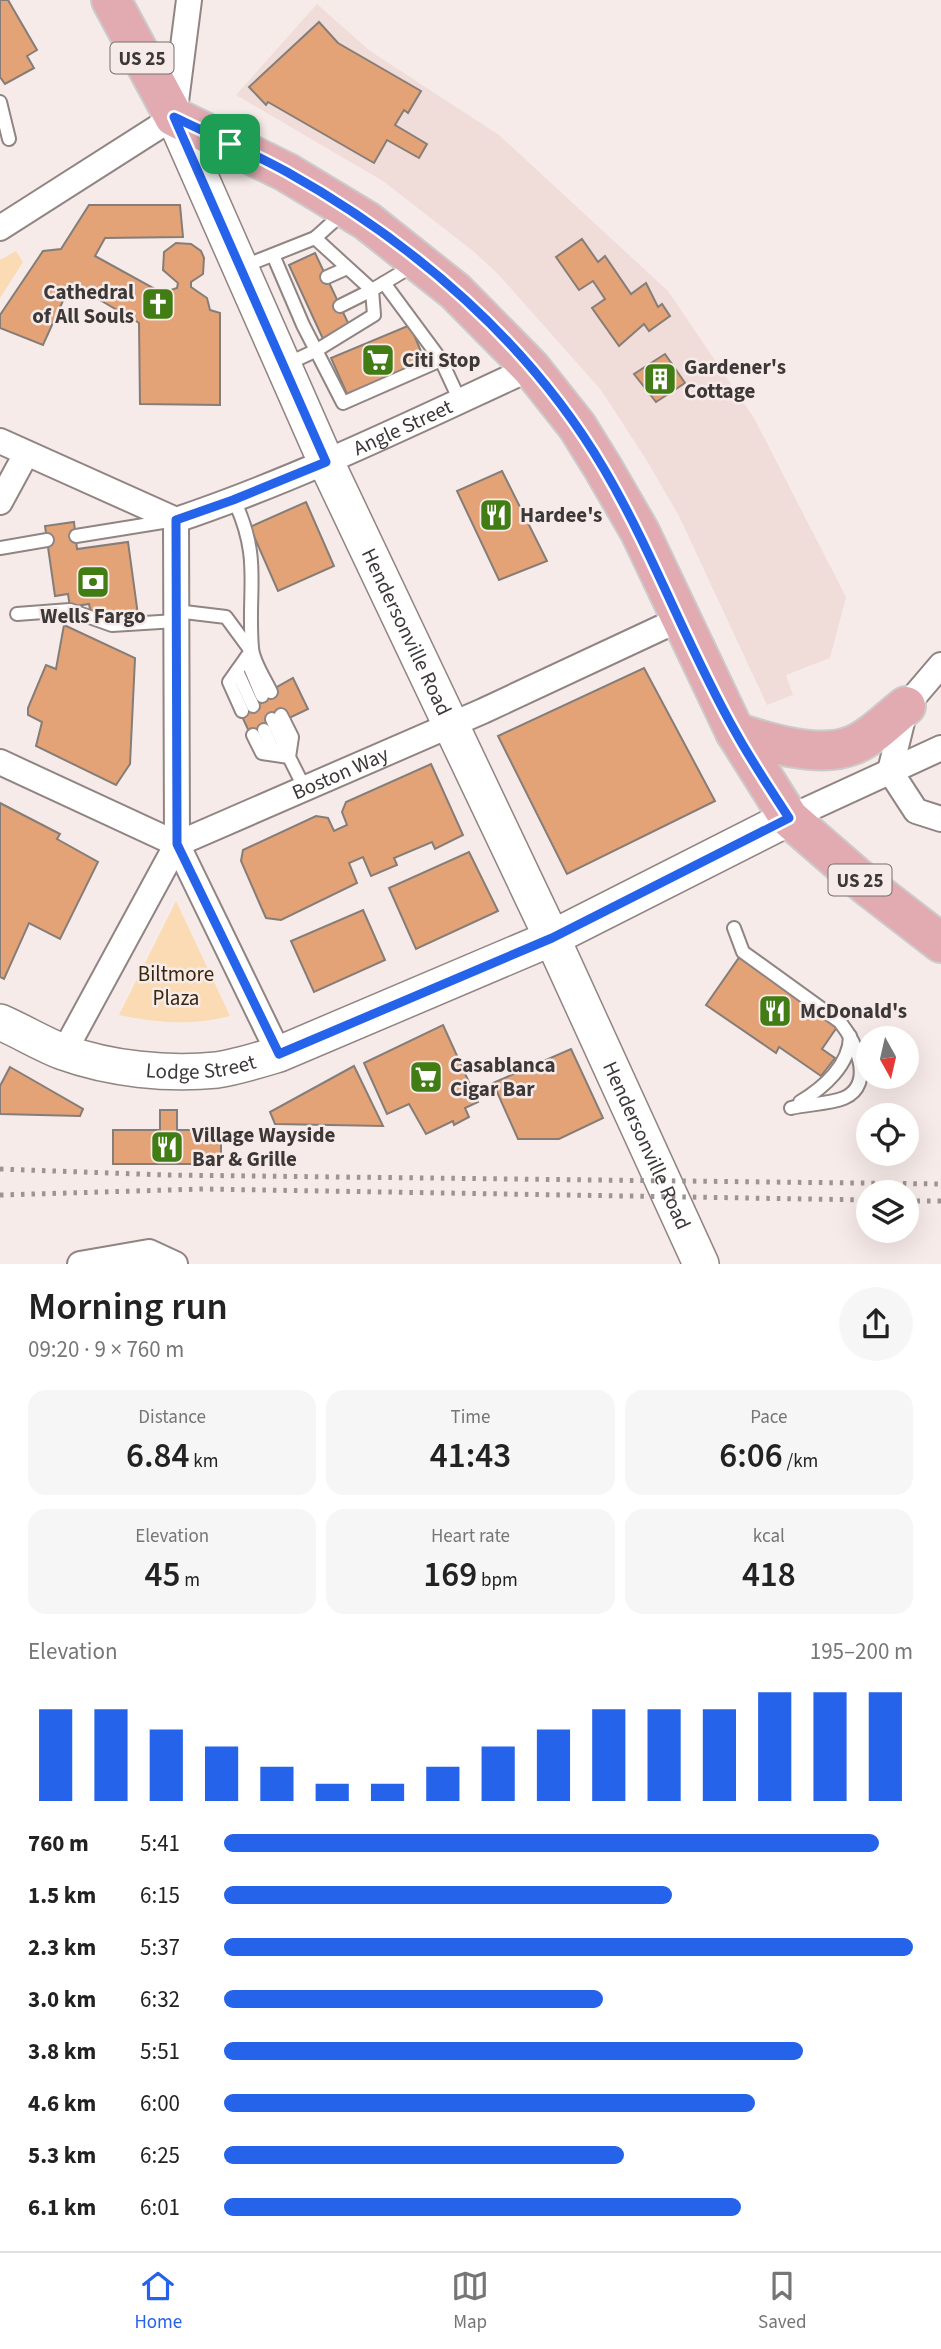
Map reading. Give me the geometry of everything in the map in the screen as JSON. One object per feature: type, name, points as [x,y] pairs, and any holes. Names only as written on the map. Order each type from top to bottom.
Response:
[{"type":"main road","name":"Hendersonville Road","points":[[111,0],[174,117],[257,261],[284,366],[326,462],[552,938],[701,1264]]},
{"type":"main road","name":"US 25","points":[[174,117],[286,172],[347,209],[421,262],[495,328],[577,426],[603,468],[640,532],[736,732],[789,818],[937,941]]},
{"type":"main road","points":[[736,732],[780,746],[832,749],[854,745],[906,706]]},
{"type":"main road","name":"Lodge Street","points":[[0,1022],[64,1052],[109,1065],[156,1071],[218,1070],[279,1054],[552,938],[789,818]]},
{"type":"street","points":[[0,228],[174,117],[190,0]]},
{"type":"street","name":"Angle Street","points":[[176,520],[326,462],[531,368]]},
{"type":"street","points":[[0,441],[176,520],[177,844],[279,1054]]},
{"type":"street","points":[[0,502],[26,454]]},
{"type":"street","name":"Boston Way","points":[[177,844],[450,726],[680,619]]},
{"type":"street","points":[[941,665],[906,706],[890,771],[916,811],[941,819]]},
{"type":"street","points":[[789,818],[941,748]]},
{"type":"street","points":[[0,762],[177,844]]},
{"type":"street","points":[[64,1052],[177,844]]},
{"type":"street","points":[[80,1264],[149,1252],[174,1264]]},
{"type":"lane","points":[[0,102],[9,139]]},
{"type":"lane","points":[[347,209],[315,238],[257,261],[295,292],[317,350],[343,403],[441,360]]},
{"type":"lane","points":[[284,366],[317,350],[374,315],[372,290],[345,269],[315,238]]},
{"type":"lane","points":[[340,306],[421,262]]},
{"type":"lane","points":[[327,277],[345,269]]},
{"type":"lane","points":[[384,283],[441,360],[460,401]]},
{"type":"lane","points":[[233,500],[251,545],[254,593],[249,654],[257,701],[229,681],[249,654]]},
{"type":"lane","points":[[76,536],[176,520]]},
{"type":"lane","points":[[0,548],[47,540]]},
{"type":"lane","points":[[17,614],[70,610],[112,625],[176,616],[226,617],[249,654]]},
{"type":"lane","points":[[277,717],[292,737],[289,757],[305,789]]},
{"type":"lane","points":[[258,732],[272,748],[289,757]]},
{"type":"lane","points":[[734,928],[743,952],[840,1022],[849,1034],[860,1059],[860,1081],[854,1091],[844,1098],[791,1108],[826,1083],[846,1057],[849,1034]]},
{"type":"shaded area","points":[[317,4],[370,51],[499,135],[668,291],[754,418],[846,597],[830,658],[786,675],[793,695],[767,705],[679,516],[647,461],[601,390],[498,274],[473,251],[383,181],[236,95]]},
{"type":"green space","points":[[16,251],[23,262],[0,298],[0,260]]},
{"type":"green space","name":"Biltmore Plaza","points":[[176,901],[230,1016],[174,1022],[119,1015]]},
{"type":"building","points":[[0,0],[8,0],[37,50],[27,56],[34,68],[5,84],[0,77]]},
{"type":"building","points":[[319,22],[338,43],[421,91],[408,113],[404,110],[395,125],[427,144],[419,158],[387,140],[374,163],[268,102],[266,105],[249,87]]},
{"type":"building","name":"Cathedral of All Souls","points":[[89,205],[180,205],[183,237],[105,238],[95,256],[162,293],[177,288],[178,283],[163,270],[164,252],[176,243],[191,244],[201,251],[204,258],[203,274],[191,282],[191,287],[207,298],[210,310],[220,313],[220,405],[140,404],[139,323],[71,283],[43,345],[0,328],[0,315],[43,251],[61,249]]},
{"type":"building","points":[[582,239],[598,262],[605,256],[631,294],[646,283],[658,307],[662,304],[670,316],[649,331],[644,324],[619,346],[592,308],[605,299],[593,281],[579,290],[556,257]]},
{"type":"building","points":[[315,253],[350,327],[323,339],[289,265]]},
{"type":"building","name":"Citi Stop","points":[[410,325],[425,361],[347,394],[331,358]]},
{"type":"building","name":"Gardener's Cottage","points":[[665,354],[685,383],[656,402],[634,374]]},
{"type":"building","name":"Hardee's","points":[[502,471],[547,561],[499,580],[457,491]]},
{"type":"building","points":[[306,502],[334,566],[278,591],[250,527]]},
{"type":"building","name":"Wells Fargo","points":[[74,522],[77,549],[128,542],[138,615],[107,620],[107,612],[91,614],[89,604],[70,607],[68,594],[55,596],[45,526]]},
{"type":"building","points":[[64,625],[135,658],[130,764],[116,785],[36,746],[42,722],[28,715],[28,708],[46,665],[56,669]]},
{"type":"building","points":[[644,668],[715,801],[567,874],[498,736]]},
{"type":"building","points":[[293,678],[308,709],[251,736],[240,712],[254,700]]},
{"type":"building","points":[[431,764],[463,835],[435,849],[432,842],[394,858],[397,865],[371,876],[363,857],[349,863],[357,883],[281,920],[266,918],[241,861],[243,850],[316,816],[328,818],[334,831],[347,825],[342,812],[346,802]]},
{"type":"building","points":[[0,803],[60,834],[57,839],[98,862],[60,939],[29,923],[4,979],[0,977]]},
{"type":"building","points":[[469,852],[498,911],[416,949],[389,888]]},
{"type":"building","points":[[363,910],[385,960],[314,992],[291,941]]},
{"type":"building","name":"McDonald's","points":[[745,949],[844,1017],[822,1049],[835,1058],[821,1076],[779,1047],[776,1053],[706,1005]]},
{"type":"building","points":[[443,1025],[478,1102],[465,1108],[469,1117],[454,1125],[453,1121],[426,1134],[409,1104],[387,1114],[364,1063]]},
{"type":"building","points":[[571,1049],[603,1118],[559,1139],[518,1139],[493,1083]]},
{"type":"building","points":[[354,1066],[383,1126],[275,1124],[270,1112]]},
{"type":"building","points":[[10,1067],[83,1109],[80,1116],[0,1114],[0,1086]]},
{"type":"building","name":"Village Wayside Bar & Grille","points":[[160,1110],[177,1110],[177,1130],[221,1130],[221,1164],[113,1164],[113,1130],[160,1130]]},
{"type":"railway","points":[[0,1169],[167,1175],[941,1184]]},
{"type":"railway","points":[[0,1195],[203,1189],[856,1200]]},
{"type":"railway","points":[[919,1201],[941,1201]]},
{"type":"place","name":"Cathedral of All Souls","points":[[158,304]]},
{"type":"place","name":"Citi Stop","points":[[378,360]]},
{"type":"place","name":"Gardener's Cottage","points":[[660,379]]},
{"type":"place","name":"Hardee's","points":[[496,515]]},
{"type":"place","name":"Wells Fargo","points":[[93,582]]},
{"type":"place","name":"McDonald's","points":[[775,1011]]},
{"type":"place","name":"Casablanca Cigar Bar","points":[[426,1077]]},
{"type":"place","name":"Village Wayside Bar & Grille","points":[[167,1147]]},
{"type":"route","points":[[174,117],[230,144],[286,172],[367,221],[455,291],[495,328],[531,368],[577,426],[640,532],[736,732],[789,818],[552,938],[279,1054],[177,844],[176,520],[326,462],[174,117]]}]
